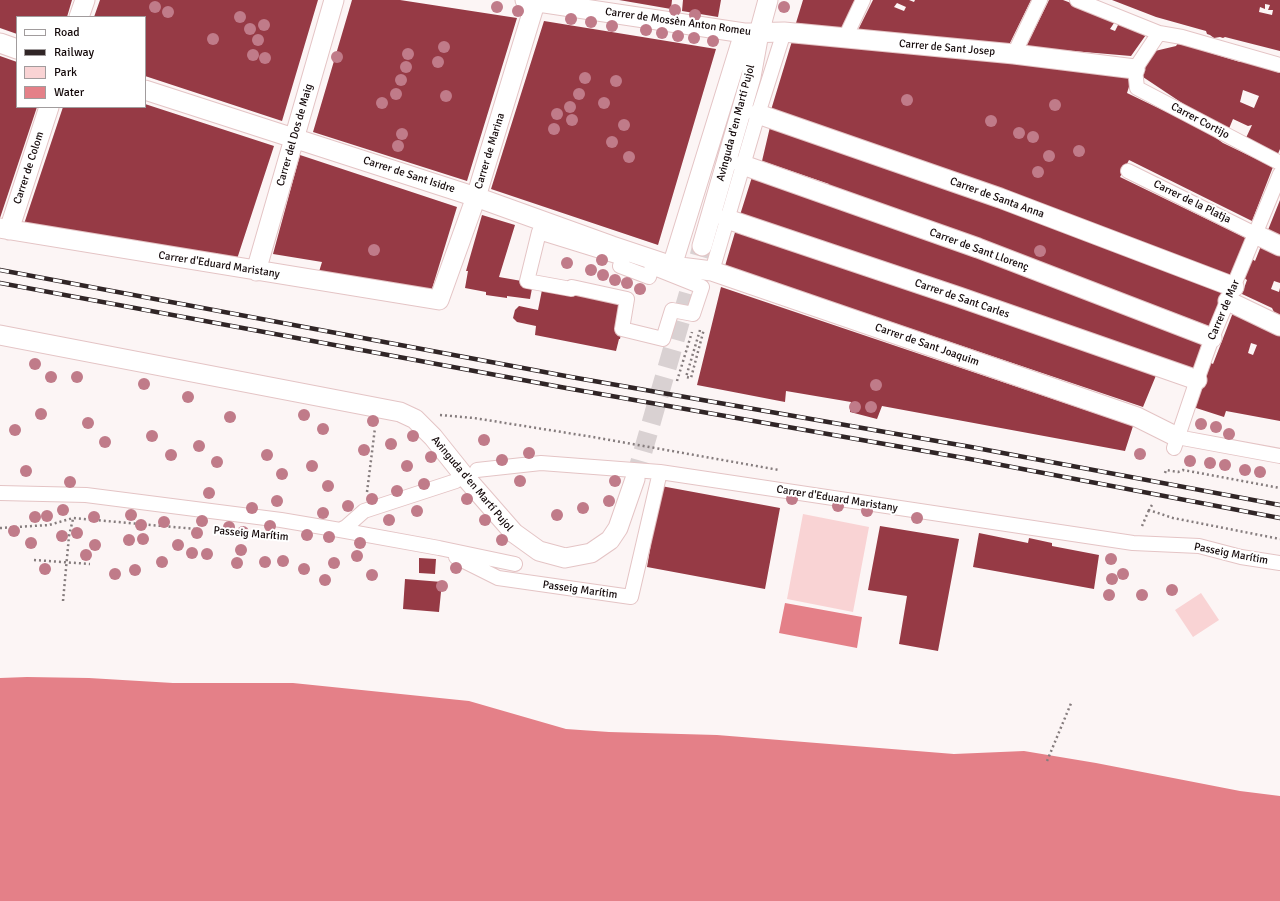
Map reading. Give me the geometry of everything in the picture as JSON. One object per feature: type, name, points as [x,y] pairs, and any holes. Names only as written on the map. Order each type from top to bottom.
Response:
[{"type":"street","points":[[79,16],[85,0]]},
{"type":"street","name":"Carrer del Dos de Maig","points":[[256,271],[334,0]]},
{"type":"street","name":"Avinguda d'en Martí Pujol","points":[[672,266],[751,33],[768,0]]},
{"type":"street","points":[[845,38],[863,0]]},
{"type":"street","points":[[1014,54],[1040,0]]},
{"type":"street","points":[[1077,0],[1159,33],[1182,37],[1280,65]]},
{"type":"street","name":"Carrer de Mossèn Anton Romeu","points":[[532,1],[751,33]]},
{"type":"street","name":"Carrer de Marina","points":[[439,300],[476,197],[532,1]]},
{"type":"street","name":"Avinguda d'en Martí Pujol","points":[[712,271],[758,114],[784,32]]},
{"type":"street","name":"Carrer de Sant Josep","points":[[751,33],[784,32],[1014,54],[1135,68]]},
{"type":"street","name":"Avinguda d'en Martí Pujol","points":[[702,246],[751,77],[751,33]]},
{"type":"street","points":[[1135,68],[1159,33]]},
{"type":"street","points":[[0,43],[16,48]]},
{"type":"street","name":"Carrer Cortijo","points":[[1135,68],[1137,88],[1280,163]]},
{"type":"street","name":"Carrer de Sant Isidre","points":[[146,90],[476,197],[605,244],[672,266]]},
{"type":"street","name":"Carrer de Colom","points":[[5,229],[49,108]]},
{"type":"street","name":"Carrer de Santa Anna","points":[[758,114],[1000,198],[1231,294],[1280,326]]},
{"type":"street","name":"Carrer de Sant Llorenç","points":[[743,165],[978,248],[1212,338]]},
{"type":"street","name":"Carrer de la Platja","points":[[1128,171],[1256,234]]},
{"type":"street","name":"Carrer de Mar","points":[[1176,443],[1212,338],[1278,183]]},
{"type":"street","name":"Carrer de Sant Carles","points":[[727,219],[1197,380]]},
{"type":"street","name":"Carrer d'Eduard Maristany","points":[[5,229],[439,300]]},
{"type":"street","points":[[540,232],[623,258],[620,266],[649,277],[652,267],[702,287],[693,314],[672,310],[663,339],[622,329],[627,299],[572,287],[571,289],[543,284],[526,281],[540,232]]},
{"type":"street","points":[[1256,234],[1280,246]]},
{"type":"street","name":"Carrer de Sant Joaquim","points":[[672,266],[712,271],[1136,417],[1176,443]]},
{"type":"street","points":[[0,335],[377,407]]},
{"type":"street","name":"Avinguda d'en Martí Pujol","points":[[377,407],[400,412],[415,419],[433,437],[465,477],[514,533],[539,551],[558,557],[565,558],[591,553],[610,540],[618,528],[636,479]]},
{"type":"street","points":[[1176,443],[1280,456]]},
{"type":"street","name":"Carrer d'Eduard Maristany","points":[[477,470],[541,463],[660,472],[1133,543]]},
{"type":"street","name":"Passeig Marítim","points":[[439,548],[498,578],[631,597],[660,472]]},
{"type":"street","points":[[340,530],[346,527],[364,511],[456,481]]},
{"type":"street","name":"Passeig Marítim","points":[[0,493],[86,495],[273,519],[439,548],[515,564]]},
{"type":"street","name":"Passeig Marítim","points":[[1133,543],[1199,546],[1241,557],[1280,563]]},
{"type":"path","points":[[686,377],[702,324]]},
{"type":"path","points":[[677,381],[693,328]]},
{"type":"path","points":[[364,511],[372,457],[377,407]]},
{"type":"path","points":[[436,414],[474,418]]},
{"type":"path","points":[[1168,465],[1165,471],[1178,472],[1183,470],[1280,488]]},
{"type":"path","points":[[1140,529],[1152,505]]},
{"type":"path","points":[[1149,510],[1173,518],[1280,538]]},
{"type":"path","points":[[0,528],[49,525],[73,518],[196,529]]},
{"type":"path","points":[[63,600],[69,536],[73,518]]},
{"type":"path","points":[[34,560],[90,564]]},
{"type":"path","points":[[1047,761],[1072,701]]},
{"type":"green space","points":[[803,514],[869,527],[853,612],[787,599]]},
{"type":"green space","points":[[1201,593],[1219,620],[1193,637],[1175,610]]},
{"type":"water","points":[[785,603],[862,617],[857,648],[779,633]]},
{"type":"water","points":[[0,678],[89,678],[173,683],[293,683],[469,701],[566,729],[609,732],[717,735],[954,754],[1024,751],[1096,763],[1240,791],[1280,796],[1280,901],[0,901]]},
{"type":"building","points":[[0,0],[72,0],[67,16],[16,16],[16,34],[0,28]]},
{"type":"building","points":[[100,0],[318,0],[282,121],[146,76],[146,16],[94,16]]},
{"type":"building","points":[[352,0],[400,0],[517,18],[467,181],[313,132]]},
{"type":"building","points":[[619,0],[672,0],[671,9]]},
{"type":"building","points":[[683,0],[721,0],[718,17],[682,11]]},
{"type":"building","points":[[803,0],[855,0],[842,29],[796,23]]},
{"type":"building","points":[[873,0],[909,0],[914,2],[915,0],[1031,0],[1009,45],[857,32]],"holes":[[[897,3],[906,7],[904,11],[894,7]]]},
{"type":"building","points":[[1049,0],[1063,0],[1116,20],[1110,29],[1115,31],[1120,21],[1148,32],[1131,56],[1026,47]]},
{"type":"building","points":[[1112,0],[1280,0],[1280,51],[1225,37],[1214,38],[1207,34],[1206,31],[1156,17]],"holes":[[[1265,4],[1270,5],[1268,10],[1273,10],[1272,15],[1259,12],[1260,7],[1265,9]]]},
{"type":"building","points":[[544,21],[716,49],[658,245],[491,189]]},
{"type":"building","points":[[792,41],[1116,71],[1132,77],[1127,93],[1206,131],[1223,143],[1273,167],[1252,221],[1129,160],[1120,177],[1246,238],[1231,277],[771,110]]},
{"type":"building","points":[[1178,43],[1280,73],[1280,149],[1277,156],[1245,140],[1252,125],[1248,126],[1233,119],[1228,131],[1140,75],[1155,51],[1176,46]],"holes":[[[1243,90],[1259,96],[1254,108],[1240,102]]]},
{"type":"building","points":[[0,56],[16,62],[16,108],[37,108],[0,218]]},
{"type":"building","points":[[146,104],[274,146],[237,259],[215,253],[214,255],[24,224],[63,108],[146,108]]},
{"type":"building","points":[[770,127],[996,206],[1224,292],[1211,327],[1043,263],[828,188],[829,184],[762,161]]},
{"type":"building","points":[[300,155],[457,207],[431,292],[318,275],[322,262],[273,254]]},
{"type":"building","points":[[752,177],[977,255],[1205,341],[1194,370],[740,215]]},
{"type":"building","points":[[1280,200],[1280,236],[1268,230]]},
{"type":"building","points":[[482,215],[515,225],[499,277],[533,283],[530,299],[486,295],[486,292],[465,288],[468,271],[466,271]]},
{"type":"building","points":[[736,229],[1157,373],[1143,407],[725,266]]},
{"type":"building","points":[[1261,246],[1280,256],[1280,283],[1274,281],[1271,289],[1279,292],[1280,288],[1280,315],[1274,312],[1272,308],[1242,294],[1247,280],[1244,278],[1252,259],[1255,261]]},
{"type":"building","points":[[543,285],[627,299],[620,339],[616,351],[535,335],[536,326],[517,322],[513,318],[515,310],[519,306],[538,310]]},
{"type":"building","points":[[721,287],[1133,426],[1125,451],[882,406],[877,419],[850,412],[851,402],[786,391],[785,402],[697,385]]},
{"type":"building","points":[[1234,310],[1280,331],[1280,421],[1226,411],[1224,417],[1193,407],[1211,363],[1213,364]],"holes":[[[1251,343],[1257,345],[1253,355],[1248,353]]]},
{"type":"building","points":[[661,486],[780,508],[765,589],[647,567]]},
{"type":"building","points":[[880,526],[959,539],[938,651],[899,644],[907,596],[868,590]]},
{"type":"building","points":[[979,533],[1028,543],[1029,538],[1052,543],[1052,546],[1099,555],[1094,589],[973,567]]},
{"type":"building","points":[[419,558],[436,559],[435,574],[419,573]]},
{"type":"building","points":[[405,579],[442,582],[439,612],[403,609]]},
{"type":"tunnel","points":[[635,479],[702,246]]},
{"type":"railway","points":[[0,270],[571,377],[971,447],[1280,505]]},
{"type":"railway","points":[[0,283],[566,388],[970,459],[1280,518]]}]
